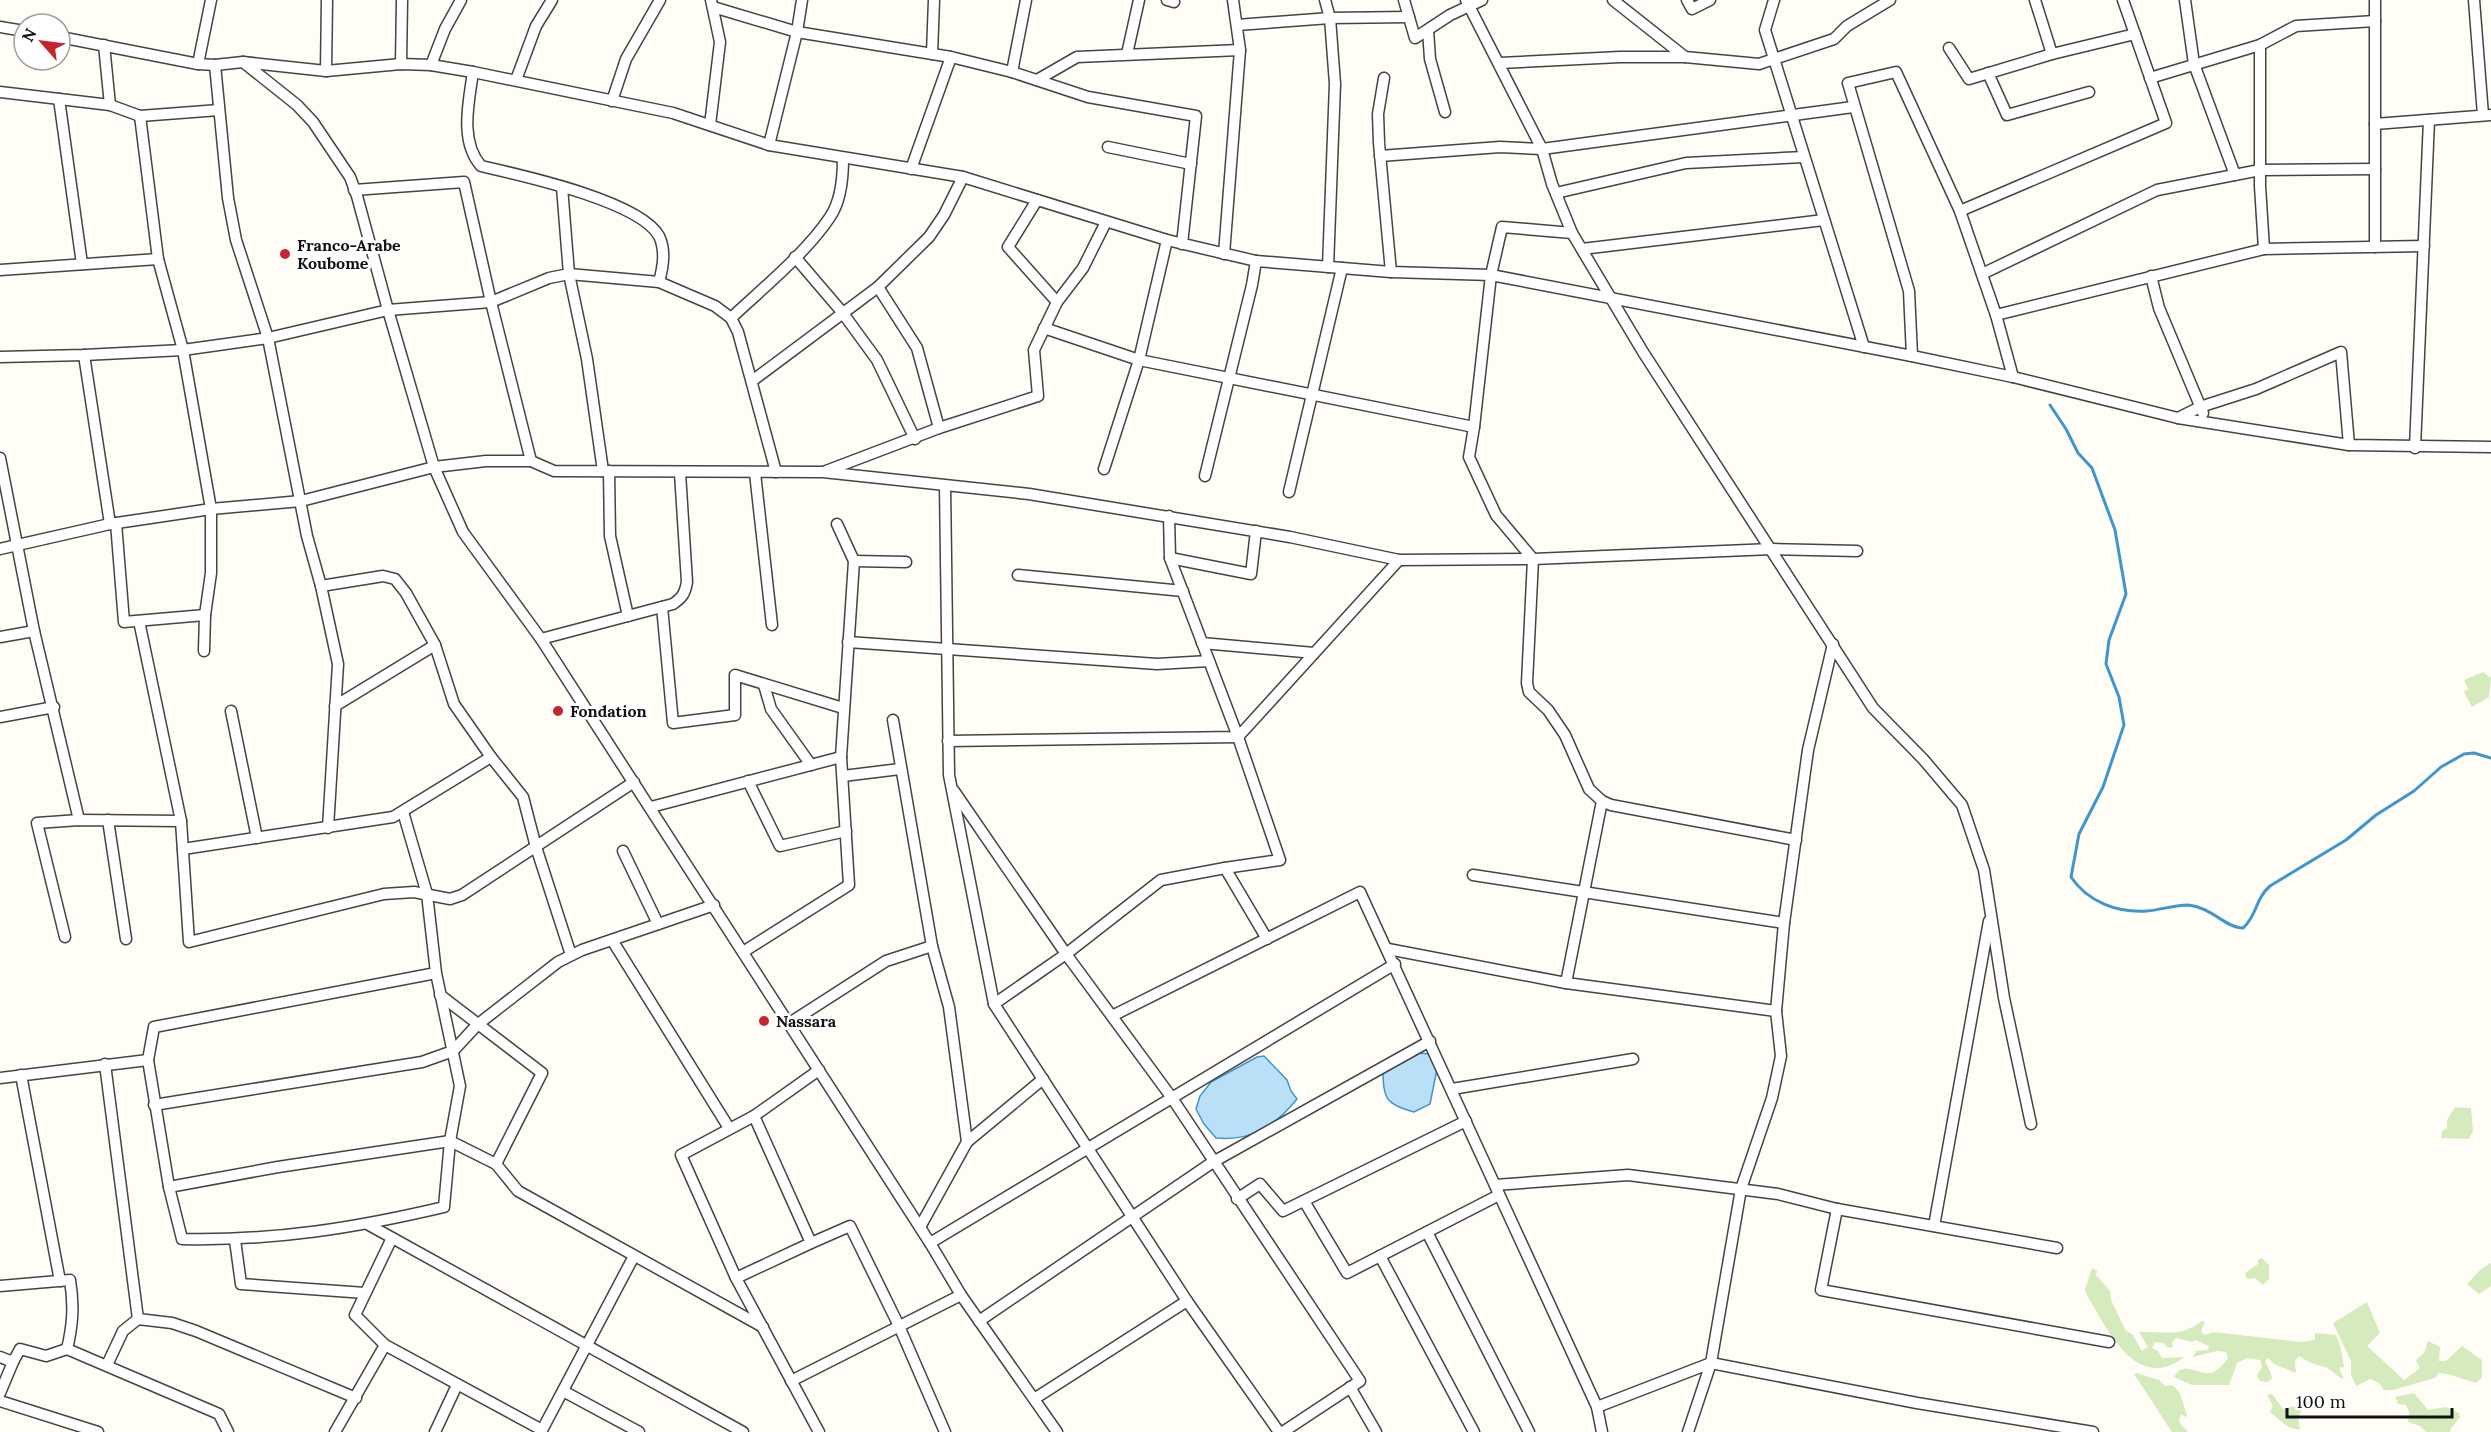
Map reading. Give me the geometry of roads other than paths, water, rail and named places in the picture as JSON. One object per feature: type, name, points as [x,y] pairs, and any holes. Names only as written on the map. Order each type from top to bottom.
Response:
[{"type":"street","points":[[198,64],[211,0]]},
{"type":"street","points":[[326,71],[327,0]]},
{"type":"street","points":[[401,64],[402,0]]},
{"type":"street","points":[[431,65],[445,29],[460,0]]},
{"type":"street","points":[[516,80],[536,26],[552,0]]},
{"type":"street","points":[[612,101],[626,59],[660,0]]},
{"type":"street","points":[[769,145],[797,32],[802,0]]},
{"type":"street","points":[[932,54],[934,0]]},
{"type":"street","points":[[1012,72],[1026,0]]},
{"type":"street","points":[[1126,54],[1138,0]]},
{"type":"street","points":[[1224,254],[1240,51],[1233,0]]},
{"type":"street","points":[[1325,0],[1330,18],[1335,84],[1328,267]]},
{"type":"street","points":[[1404,0],[1415,38],[1468,3],[1482,0]]},
{"type":"street","points":[[1613,0],[1685,57]]},
{"type":"street","points":[[1687,0],[1692,9],[1710,0]]},
{"type":"street","points":[[1774,0],[1765,30],[1864,347]]},
{"type":"street","points":[[2035,0],[2052,54]]},
{"type":"street","points":[[1960,211],[2166,123],[2124,1],[2136,0]]},
{"type":"street","points":[[2185,0],[2194,64],[2235,175]]},
{"type":"street","points":[[2374,0],[2375,247]]},
{"type":"street","points":[[2375,124],[2487,115],[2474,0]]},
{"type":"street","points":[[1500,63],[1620,57],[1685,57],[1759,64],[1833,39],[1847,26],[1883,1]]},
{"type":"street","points":[[1468,3],[1542,149],[1572,233],[1643,352],[1873,708],[1923,759],[1962,804],[1984,870],[2004,998],[2031,1124]]},
{"type":"street","points":[[710,125],[720,42],[712,4]]},
{"type":"street","points":[[712,4],[797,32],[951,57],[1012,72],[1088,96],[1196,116],[1182,244]]},
{"type":"street","points":[[1237,25],[1330,18],[1409,17]]},
{"type":"street","points":[[2150,78],[2260,45],[2296,26],[2374,21]]},
{"type":"street","points":[[1428,30],[1430,59],[1445,112]]},
{"type":"street","points":[[1949,48],[1969,79],[2052,54],[2135,34]]},
{"type":"street","points":[[72,39],[198,64],[243,62],[326,71],[401,64],[431,65],[473,72],[673,113],[769,145],[963,177],[1167,240],[1256,261],[1391,272],[1491,275],[2013,377],[2178,418],[2205,420],[2349,446],[2491,447]]},
{"type":"street","points":[[104,45],[110,105]]},
{"type":"street","points":[[2260,45],[2260,170],[2264,249]]},
{"type":"street","points":[[1037,80],[1077,57],[1240,51]]},
{"type":"street","points":[[911,169],[951,57]]},
{"type":"street","points":[[243,62],[297,105],[313,122],[350,177],[434,468],[463,532],[541,639],[920,1227],[960,1295],[1034,1399],[1052,1429]]},
{"type":"street","points":[[215,65],[228,198],[236,240],[268,338],[308,536],[338,664],[328,828]]},
{"type":"street","points":[[473,72],[466,122],[475,160],[481,166],[562,188],[630,211],[648,222],[659,237],[664,256],[659,282]]},
{"type":"street","points":[[1912,356],[1909,291],[1848,83],[1896,72],[1960,211],[1996,315],[2013,377]]},
{"type":"street","points":[[1988,73],[2007,116],[2090,92]]},
{"type":"street","points":[[1384,78],[1378,114],[1391,272]]},
{"type":"street","points":[[0,92],[110,105],[140,116],[219,110]]},
{"type":"street","points":[[59,99],[82,264]]},
{"type":"street","points":[[1380,156],[1500,147],[1542,149],[1854,108]]},
{"type":"street","points":[[140,116],[158,259],[183,350],[211,509],[211,573],[205,615],[204,651]]},
{"type":"street","points":[[2415,448],[2429,120]]},
{"type":"street","points":[[1108,147],[1191,164]]},
{"type":"street","points":[[1556,193],[1686,164],[1804,157]]},
{"type":"street","points":[[731,318],[795,257],[831,216],[842,182],[843,159]]},
{"type":"street","points":[[1982,274],[2157,190],[2260,170],[2375,170]]},
{"type":"street","points":[[752,381],[878,286],[928,237],[944,215],[963,177]]},
{"type":"street","points":[[354,190],[464,182],[531,461]]},
{"type":"street","points":[[562,188],[568,274],[587,359],[606,471],[610,536],[628,616]]},
{"type":"street","points":[[1037,200],[1008,247],[1057,302]]},
{"type":"street","points":[[1582,249],[1824,220]]},
{"type":"street","points":[[823,472],[939,428],[1038,396],[1034,350],[1057,302],[1083,268],[1106,222]]},
{"type":"street","points":[[1572,233],[1502,227],[1491,275],[1474,427],[1468,457],[1496,515],[1533,559],[1527,683],[1529,692],[1548,711],[1565,735],[1589,789],[1602,801],[1611,805],[1796,840]]},
{"type":"street","points":[[1104,469],[1139,360],[1167,240]]},
{"type":"street","points":[[1996,315],[2264,249],[2424,246]]},
{"type":"street","points":[[795,257],[842,312],[877,360],[915,439]]},
{"type":"street","points":[[0,270],[158,259]]},
{"type":"street","points":[[1205,476],[1256,261]]},
{"type":"street","points":[[1289,492],[1342,268]]},
{"type":"street","points":[[0,357],[183,350],[268,338],[388,310],[491,302],[549,278],[568,274],[659,282],[715,306],[731,318],[738,332],[776,472]]},
{"type":"street","points":[[2151,276],[2159,308],[2205,420]]},
{"type":"street","points":[[878,286],[917,348],[939,428]]},
{"type":"street","points":[[1044,327],[1139,360],[1474,427]]},
{"type":"street","points":[[2178,418],[2200,407],[2256,389],[2341,352],[2349,446]]},
{"type":"street","points":[[84,355],[113,524],[124,622],[205,615]]},
{"type":"street","points":[[0,458],[34,631],[54,707],[79,820]]},
{"type":"street","points":[[0,549],[113,524],[211,509],[301,501],[434,468],[486,461],[531,461],[554,471],[823,472],[1029,494],[1256,531],[1399,560],[1533,559],[1772,549],[1857,551]]},
{"type":"street","points":[[755,472],[772,625]]},
{"type":"street","points":[[541,639],[674,604],[686,592],[680,473]]},
{"type":"street","points":[[945,486],[948,741],[951,786],[994,1004],[1187,1301],[1279,1432]]},
{"type":"street","points":[[994,1004],[1066,954],[1161,880],[1280,860],[1238,737],[1170,558],[1169,516]]},
{"type":"street","points":[[743,952],[849,885],[841,757],[854,561],[837,524]]},
{"type":"street","points":[[1170,558],[1251,574],[1256,531]]},
{"type":"street","points":[[948,741],[1238,737],[1399,560]]},
{"type":"street","points":[[854,561],[906,562]]},
{"type":"street","points":[[1018,575],[1183,591]]},
{"type":"street","points":[[321,586],[383,576],[395,579],[406,593],[435,645],[454,704],[491,757],[523,797],[536,847],[571,956]]},
{"type":"street","points":[[662,607],[673,723],[735,715],[735,675],[843,708]]},
{"type":"street","points":[[139,621],[181,821],[189,942],[384,894],[414,892],[450,900],[462,895],[634,782]]},
{"type":"street","points":[[0,637],[34,631]]},
{"type":"street","points":[[848,642],[1157,664],[1209,661]]},
{"type":"street","points":[[1202,643],[1314,653]]},
{"type":"street","points":[[1688,1432],[1711,1363],[1741,1189],[1772,1098],[1780,1056],[1776,1011],[1784,923],[1808,750],[1833,644]]},
{"type":"street","points":[[335,706],[435,645]]},
{"type":"street","points":[[764,685],[771,709],[812,765]]},
{"type":"street","points":[[0,717],[54,707]]},
{"type":"street","points":[[231,711],[257,838]]},
{"type":"street","points":[[892,720],[932,946],[949,1007],[967,1142]]},
{"type":"street","points":[[183,849],[393,817],[491,757]]},
{"type":"street","points":[[651,807],[841,757]]},
{"type":"street","points":[[843,776],[900,769]]},
{"type":"street","points":[[748,781],[780,846],[846,831]]},
{"type":"street","points":[[951,786],[1066,954],[1172,1098],[1237,1200],[1360,1381],[1283,1432]]},
{"type":"street","points":[[1566,983],[1602,801]]},
{"type":"street","points":[[403,812],[427,894],[436,973],[460,1086],[450,1141],[444,1208],[369,1225],[267,1238],[182,1239],[169,1187],[148,1060],[154,1027],[436,973]]},
{"type":"street","points":[[65,937],[37,823],[79,820],[181,821]]},
{"type":"street","points":[[108,820],[126,939]]},
{"type":"street","points":[[623,851],[658,924]]},
{"type":"street","points":[[1225,868],[1267,939]]},
{"type":"street","points":[[1473,875],[1784,923]]},
{"type":"street","points":[[1112,1016],[1360,892],[1597,1407],[1602,1432]]},
{"type":"street","points":[[154,1105],[422,1062],[453,1051],[477,1025],[558,962],[612,940],[714,905]]},
{"type":"street","points":[[1934,1226],[1991,912]]},
{"type":"street","points":[[612,940],[729,1128]]},
{"type":"street","points":[[788,1024],[886,961],[932,946]]},
{"type":"street","points":[[1388,949],[1566,983],[1776,1011]]},
{"type":"street","points":[[930,1243],[1395,964]]},
{"type":"street","points":[[440,995],[542,1073],[496,1164]]},
{"type":"street","points":[[979,1321],[1213,1162],[1430,1041]]},
{"type":"street","points":[[1452,1089],[1633,1059]]},
{"type":"street","points":[[0,1078],[148,1060]]},
{"type":"street","points":[[105,1064],[138,1319]]},
{"type":"street","points":[[819,1070],[754,1116],[681,1155],[736,1278],[819,1432]]},
{"type":"street","points":[[21,1075],[60,1281]]},
{"type":"street","points":[[920,1227],[967,1142],[1043,1079]]},
{"type":"street","points":[[754,1116],[811,1243]]},
{"type":"street","points":[[1237,1200],[1260,1184],[1283,1211],[1466,1121]]},
{"type":"street","points":[[169,1187],[278,1167],[450,1141],[496,1164],[518,1191],[763,1327]]},
{"type":"street","points":[[1304,1201],[1347,1273],[1427,1232],[1497,1190],[1628,1175],[1778,1194],[1837,1209],[2057,1248]]},
{"type":"street","points":[[1837,1209],[1821,1290],[2109,1342]]},
{"type":"street","points":[[369,1225],[744,1432]]},
{"type":"street","points":[[736,1278],[850,1226],[899,1326],[945,1432]]},
{"type":"street","points":[[1427,1232],[1529,1432]]},
{"type":"street","points":[[392,1238],[355,1316],[385,1345],[542,1431],[634,1256]]},
{"type":"street","points":[[235,1240],[241,1284],[366,1293]]},
{"type":"street","points":[[1380,1256],[1474,1432]]},
{"type":"street","points":[[0,1286],[70,1280],[74,1302],[73,1323],[67,1349]]},
{"type":"street","points":[[791,1381],[960,1295]]},
{"type":"street","points":[[1034,1399],[1187,1301]]},
{"type":"street","points":[[106,1365],[123,1331],[138,1319],[172,1323],[356,1398]]},
{"type":"street","points":[[335,1432],[385,1345]]},
{"type":"street","points":[[0,1393],[20,1349],[45,1356],[67,1349],[219,1414],[228,1432]]},
{"type":"street","points":[[0,1357],[13,1362]]},
{"type":"street","points":[[1597,1407],[1711,1363],[1917,1403],[2093,1432]]},
{"type":"street","points":[[435,1432],[457,1385]]},
{"type":"street","points":[[1350,1387],[1377,1432]]},
{"type":"street","points":[[563,1391],[639,1432]]},
{"type":"street","points":[[0,1401],[98,1432]]},
{"type":"water","points":[[1419,1053],[1429,1054],[1437,1069],[1430,1104],[1414,1112],[1393,1104],[1389,1100],[1384,1090],[1383,1073]]},
{"type":"water","points":[[1264,1056],[1287,1080],[1297,1099],[1280,1117],[1262,1130],[1241,1137],[1216,1138],[1204,1124],[1196,1109],[1200,1096],[1211,1082],[1257,1057]]},
{"type":"waterway","points":[[2050,405],[2078,453],[2092,468],[2115,530],[2126,594],[2109,640],[2106,664],[2119,697],[2124,725],[2103,787],[2079,834],[2071,877],[2086,893],[2104,904],[2125,910],[2147,911],[2188,905],[2204,909],[2230,925],[2243,928],[2251,918],[2261,896],[2270,886],[2346,840],[2376,815],[2414,791],[2441,767],[2464,754],[2474,753],[2491,758]]},
{"type":"place","name":"Franco-Arabe Koubome","points":[[285,254]]},
{"type":"place","name":"Fondation","points":[[558,711]]},
{"type":"place","name":"Nassara","points":[[764,1021]]}]
